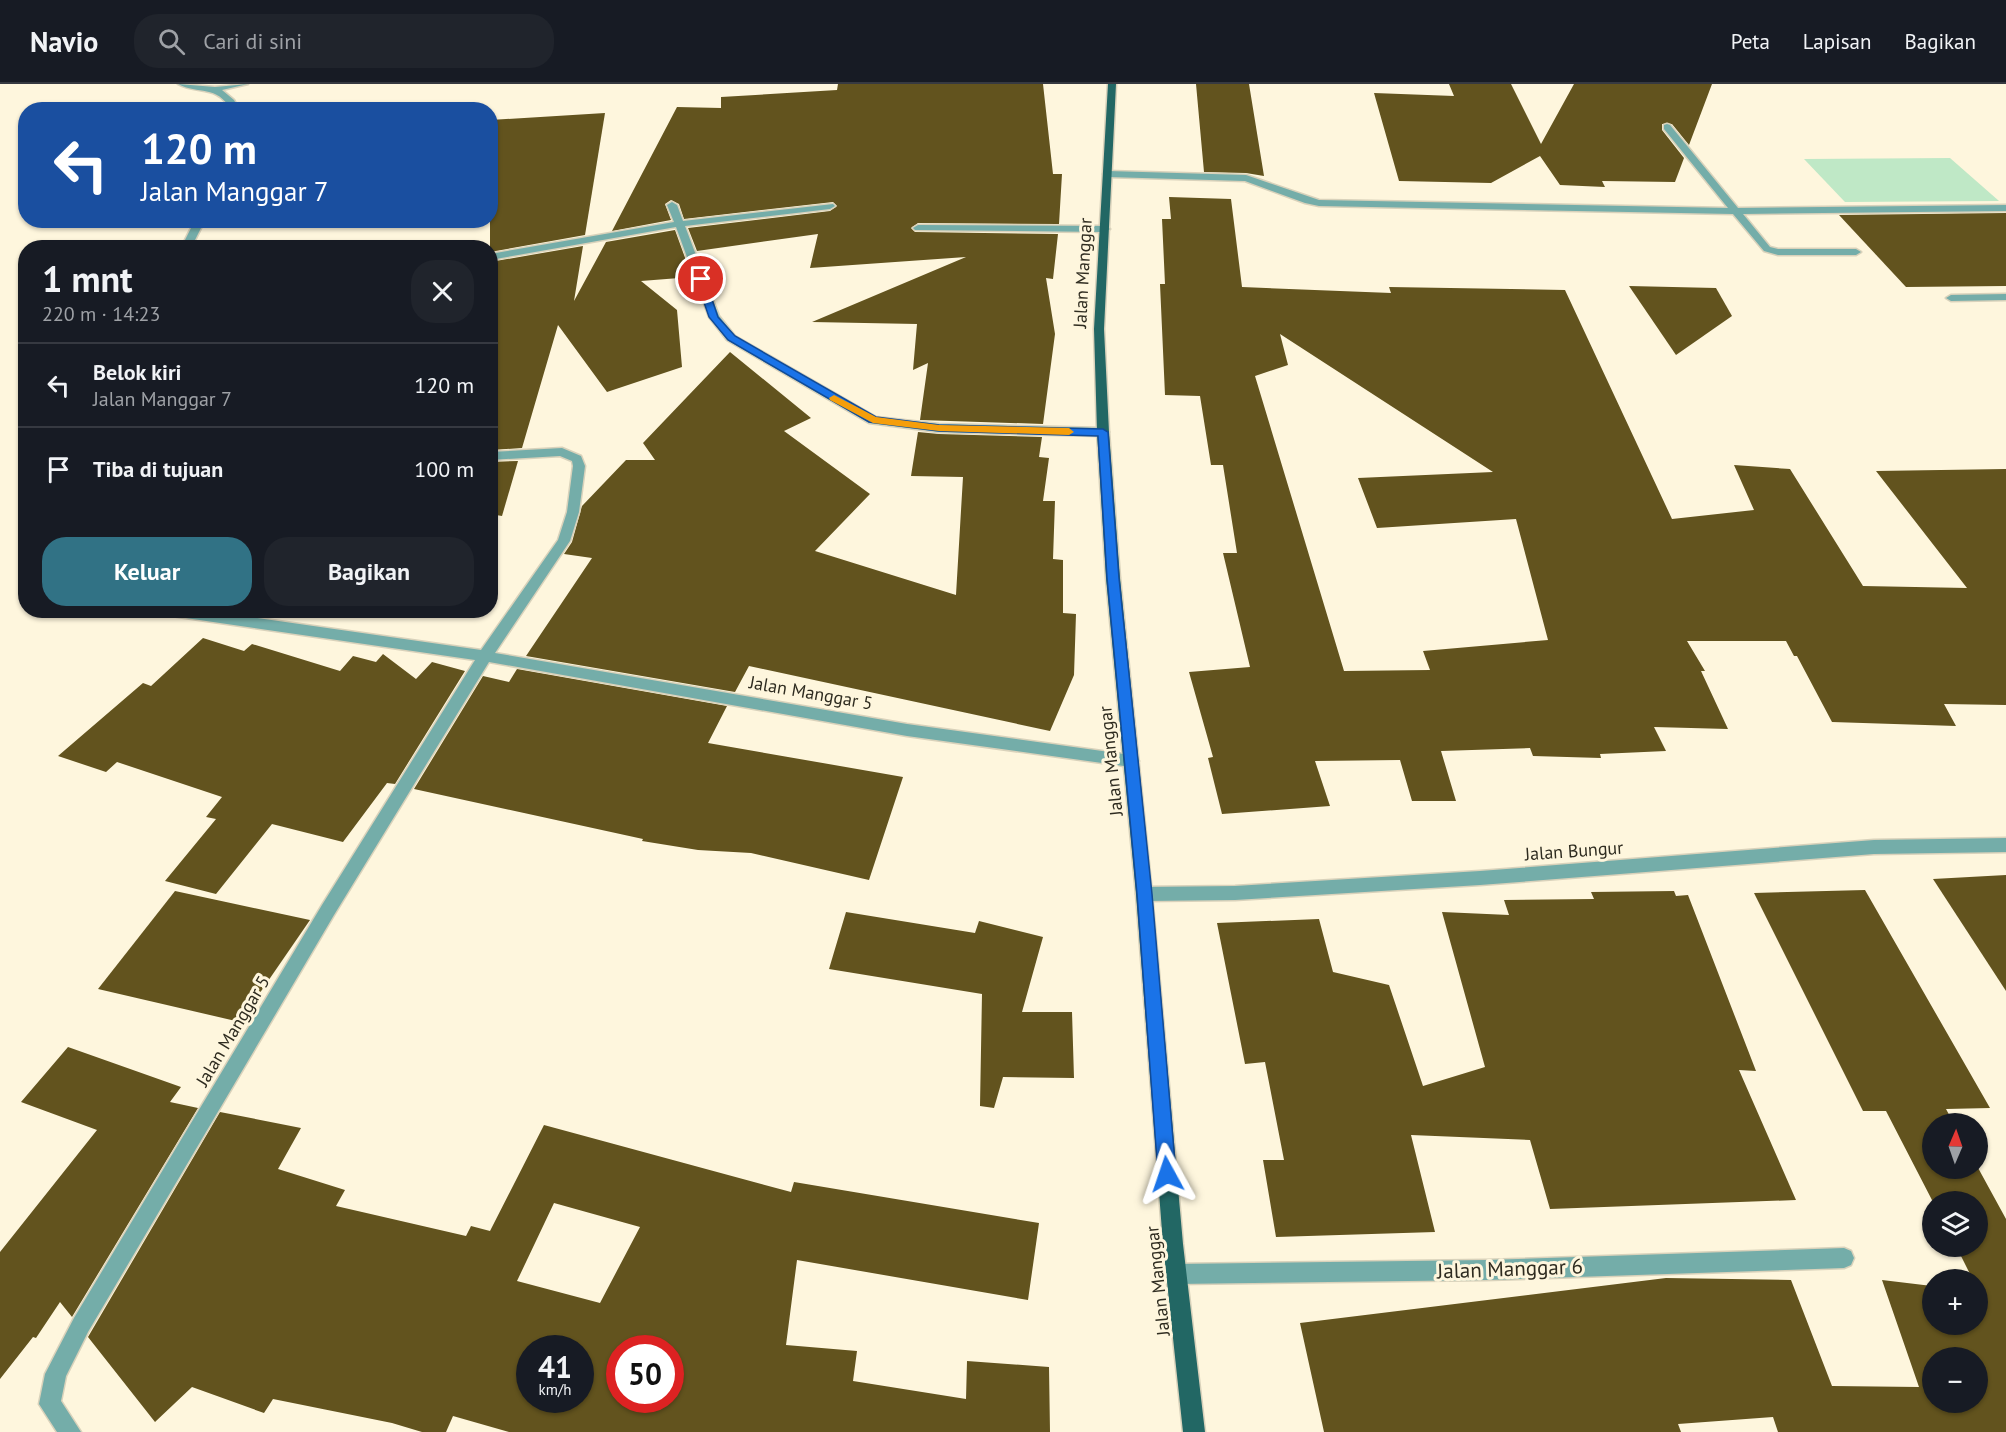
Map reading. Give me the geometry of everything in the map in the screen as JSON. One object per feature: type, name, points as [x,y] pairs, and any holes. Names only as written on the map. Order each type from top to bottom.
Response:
[{"type":"main road","name":"Jalan Manggar","points":[[1112,84],[1099,329],[1103,432],[1113,578],[1144,894],[1176,1274],[1194,1432]]},
{"type":"street","points":[[182,84],[218,88],[244,84]]},
{"type":"street","points":[[218,88],[232,102]]},
{"type":"street","points":[[1667,127],[1767,249],[1772,252],[1857,252]]},
{"type":"street","points":[[1108,174],[1246,178],[1319,203],[1738,212],[2006,208]]},
{"type":"street","points":[[672,205],[714,317],[731,338],[873,420],[939,428],[1103,432]]},
{"type":"street","points":[[498,256],[678,224],[830,206]]},
{"type":"street","points":[[918,228],[1105,230]]},
{"type":"street","points":[[1951,298],[2006,297]]},
{"type":"street","name":"Jalan Manggar 5","points":[[70,1432],[50,1404],[56,1374],[81,1325],[328,910],[485,657],[564,541],[573,512],[579,466],[577,459],[572,455],[552,452],[498,455]]},
{"type":"street","name":"Jalan Manggar 5","points":[[219,618],[485,657],[907,730],[1131,761]]},
{"type":"street","name":"Jalan Bungur","points":[[1144,894],[1235,893],[1398,883],[1874,847],[2006,845]]},
{"type":"street","name":"Jalan Manggar 6","points":[[1176,1274],[1486,1270],[1844,1257]]},
{"type":"green space","points":[[1950,158],[1999,201],[1845,202],[1804,159]]},
{"type":"building","points":[[838,84],[1043,84],[1053,174],[1062,174],[1059,224],[918,223],[911,228],[915,232],[1058,234],[1053,279],[1046,278],[1055,334],[1043,424],[920,420],[928,363],[913,370],[917,324],[812,322],[966,257],[810,268],[818,234],[697,251],[688,228],[830,211],[837,206],[833,202],[684,219],[679,204],[671,200],[665,204],[671,220],[612,231],[677,107],[721,108],[721,97],[837,90]]},
{"type":"building","points":[[1196,84],[1249,84],[1264,176],[1204,172]]},
{"type":"building","points":[[1449,84],[1511,84],[1541,144],[1574,84],[1712,84],[1689,145],[1672,124],[1662,124],[1662,130],[1684,158],[1675,182],[1602,181],[1605,187],[1560,185],[1540,156],[1491,183],[1399,181],[1374,93],[1454,96]]},
{"type":"building","points":[[605,113],[585,235],[498,251],[498,240],[490,240],[490,228],[498,228],[498,120]]},
{"type":"building","points":[[1169,197],[1231,199],[1242,287],[1391,293],[1389,287],[1565,290],[1672,519],[1754,510],[1734,465],[1790,469],[1863,586],[1967,588],[1876,471],[2006,469],[2006,705],[1944,704],[1956,726],[1832,722],[1797,656],[1794,656],[1786,641],[1687,641],[1705,671],[1701,671],[1728,729],[1654,727],[1666,751],[1600,754],[1601,758],[1533,756],[1530,748],[1441,751],[1456,801],[1412,801],[1400,760],[1315,761],[1330,806],[1222,814],[1208,758],[1213,757],[1189,672],[1250,667],[1223,553],[1237,553],[1223,465],[1211,465],[1200,396],[1165,395],[1160,284],[1165,284],[1162,219],[1171,219]],"holes":[[[1280,334],[1493,472],[1358,478],[1377,528],[1516,519],[1548,640],[1423,651],[1430,670],[1344,671],[1255,376],[1288,365]]]},
{"type":"building","points":[[2006,213],[2006,286],[1906,287],[1839,215]]},
{"type":"building","points":[[675,230],[692,277],[641,281],[677,310],[682,367],[607,392],[558,325],[522,448],[498,450],[498,261],[583,246],[574,301],[606,242]]},
{"type":"building","points":[[1629,286],[1716,288],[1732,316],[1676,355]]},
{"type":"building","points":[[730,352],[811,418],[784,431],[870,494],[815,551],[956,595],[963,477],[911,476],[918,432],[1042,437],[1039,457],[1049,458],[1043,501],[1055,501],[1053,559],[1063,560],[1063,613],[1076,614],[1074,675],[1050,731],[749,666],[735,692],[526,656],[592,558],[564,554],[572,542],[582,506],[626,460],[655,460],[643,443]]},
{"type":"building","points":[[518,461],[502,516],[498,515],[498,462]]},
{"type":"building","points":[[203,638],[244,651],[252,644],[340,671],[353,656],[376,662],[383,654],[416,679],[432,662],[465,671],[395,784],[387,783],[343,842],[272,824],[216,894],[165,881],[216,819],[206,817],[222,797],[117,762],[106,772],[58,756],[143,683],[151,686]]},
{"type":"building","points":[[517,669],[727,706],[708,743],[903,777],[869,880],[751,853],[698,850],[642,841],[643,839],[414,789],[483,676],[509,682]]},
{"type":"building","points":[[2006,875],[2006,991],[1933,879]]},
{"type":"building","points":[[1865,890],[1990,1108],[1946,1109],[1948,1113],[1922,1113],[1922,1179],[1984,1179],[2006,1219],[2006,1432],[1778,1432],[1773,1417],[1678,1424],[1681,1432],[1324,1432],[1300,1323],[1666,1278],[1791,1280],[1832,1386],[1919,1387],[1882,1280],[1922,1285],[1922,1335],[1988,1335],[1988,1269],[1968,1269],[1962,1257],[1988,1257],[1988,1191],[1927,1191],[1886,1111],[1863,1111],[1754,893]]},
{"type":"building","points":[[175,891],[310,920],[240,1022],[98,989]]},
{"type":"building","points":[[1674,891],[1676,896],[1688,895],[1756,1071],[1739,1070],[1796,1200],[1550,1209],[1530,1140],[1411,1135],[1435,1232],[1276,1237],[1263,1160],[1284,1160],[1265,1062],[1245,1064],[1217,923],[1319,919],[1333,972],[1389,985],[1423,1086],[1485,1067],[1442,912],[1509,915],[1504,900],[1594,899],[1591,892]]},
{"type":"building","points":[[846,912],[975,933],[979,921],[1043,937],[1022,1012],[1072,1012],[1074,1078],[1003,1077],[994,1108],[980,1106],[982,994],[829,969]]},
{"type":"building","points":[[68,1047],[181,1087],[170,1102],[198,1108],[72,1317],[60,1302],[36,1338],[33,1337],[0,1379],[0,1252],[97,1130],[21,1102]]},
{"type":"building","points":[[220,1112],[301,1128],[278,1169],[345,1190],[336,1206],[466,1236],[471,1226],[490,1231],[544,1125],[791,1192],[794,1182],[1039,1223],[1028,1300],[797,1260],[786,1345],[857,1351],[853,1381],[966,1399],[967,1361],[1049,1367],[1050,1432],[509,1432],[453,1416],[446,1432],[422,1432],[392,1423],[273,1399],[264,1413],[192,1387],[155,1422],[88,1337]],"holes":[[[554,1203],[640,1227],[600,1303],[517,1281]]]},
{"type":"slow traffic","points":[[834,398],[873,420],[939,428],[1069,432]]},
{"type":"route","points":[[701,279],[714,317],[731,338],[873,420],[939,428],[1103,432],[1113,578],[1144,894],[1167,1174]]}]
